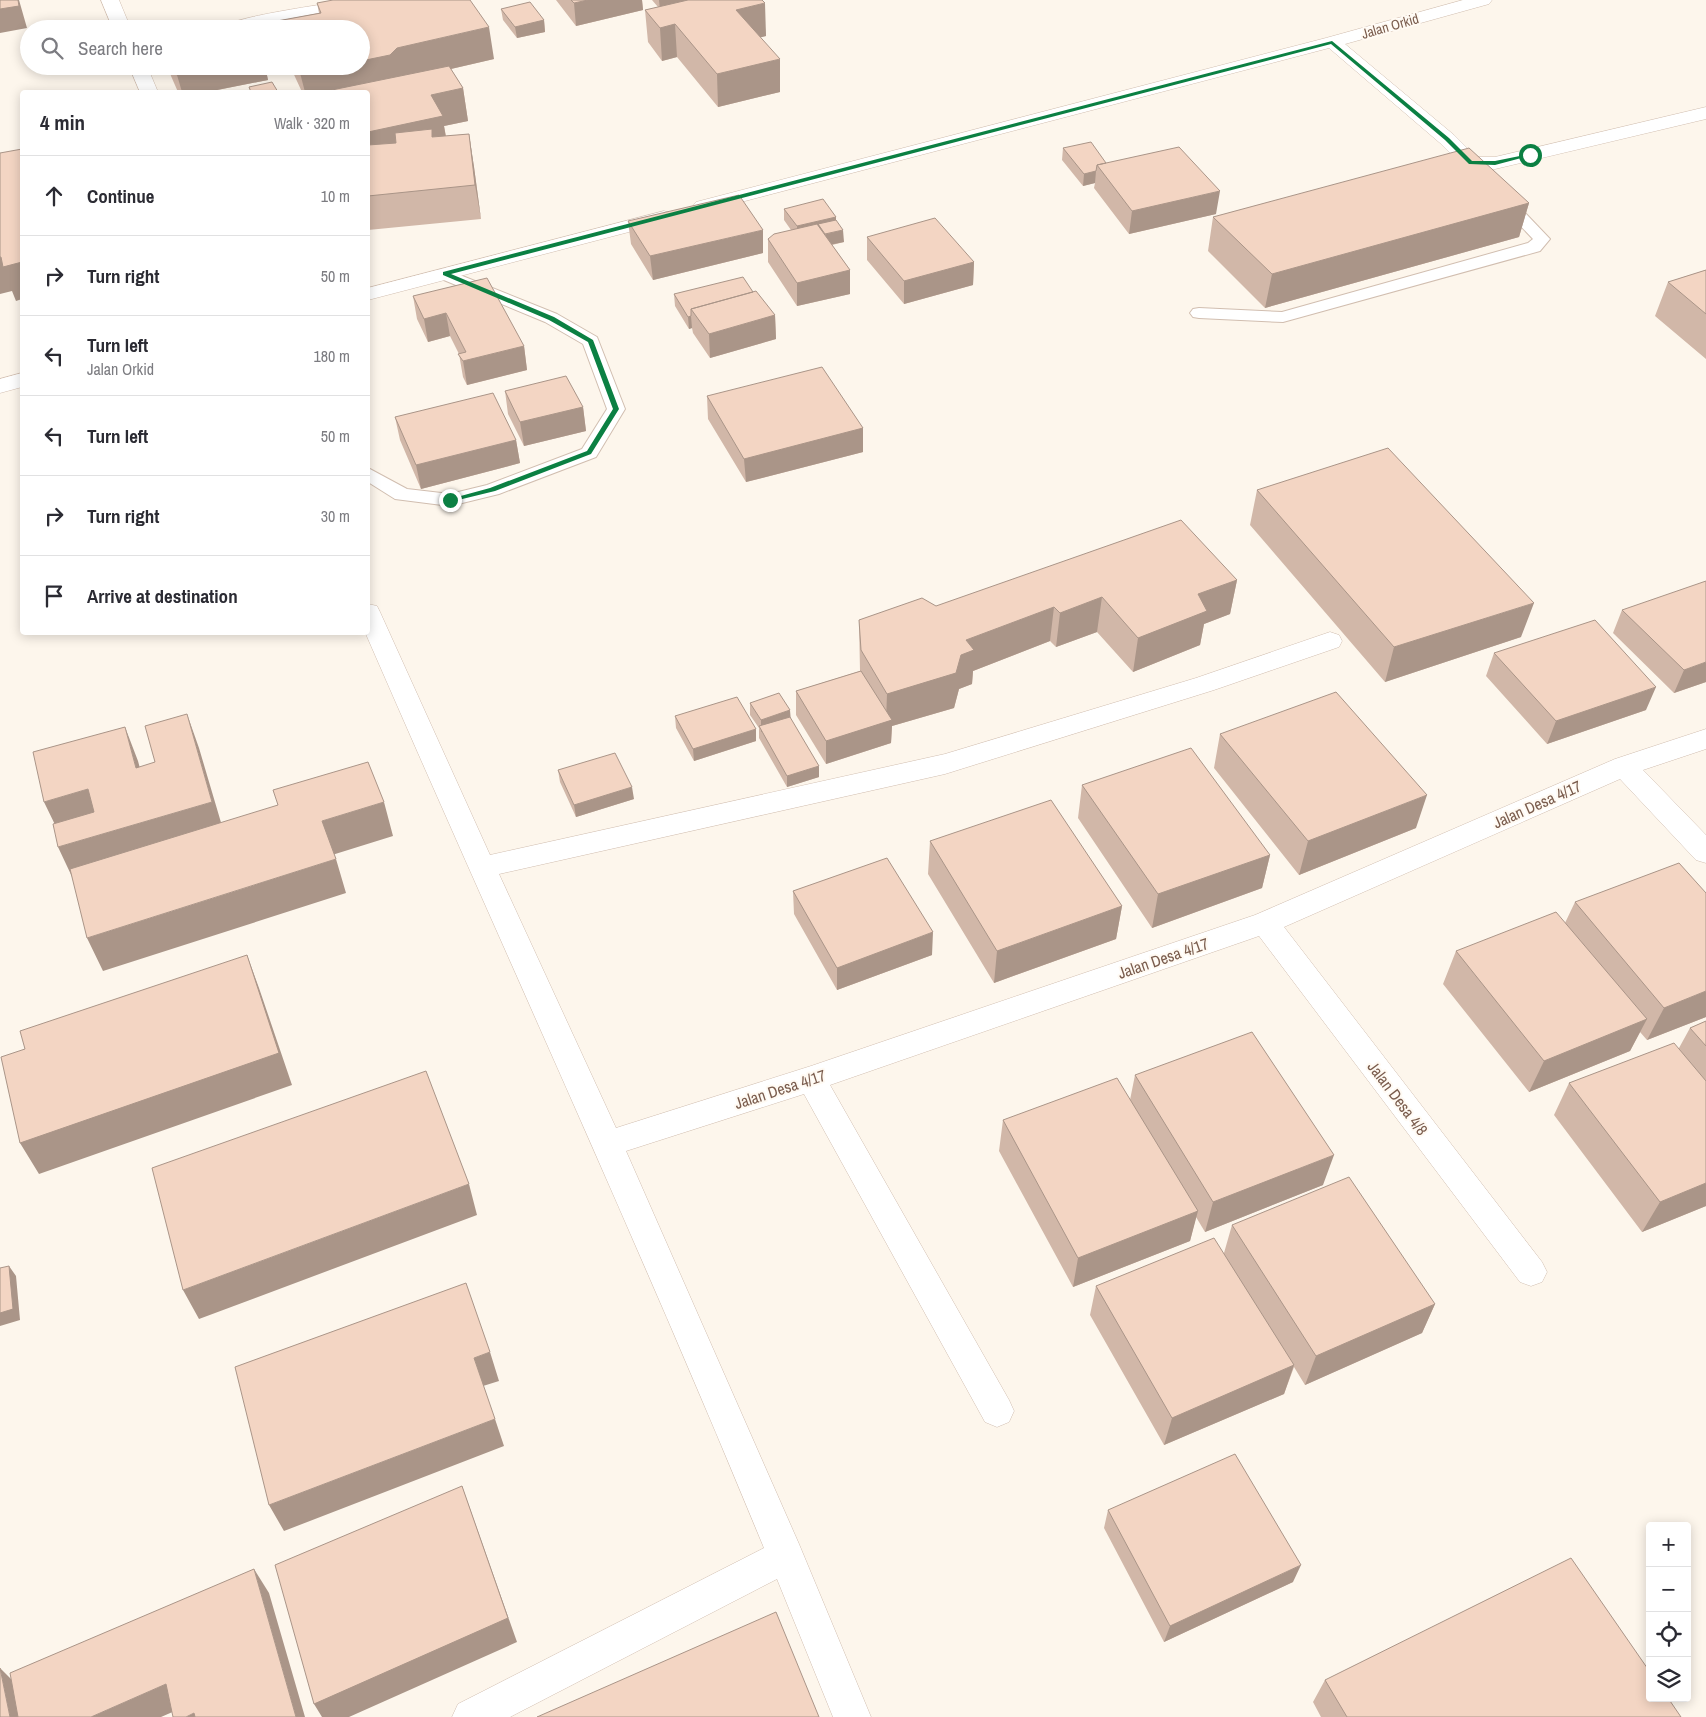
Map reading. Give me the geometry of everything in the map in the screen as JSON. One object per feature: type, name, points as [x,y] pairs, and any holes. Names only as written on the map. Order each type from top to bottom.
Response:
[{"type":"street","points":[[110,0],[118,20]]},
{"type":"street","points":[[265,20],[379,0]]},
{"type":"street","name":"Jalan Orkid","points":[[370,293],[1332,42],[1484,0]]},
{"type":"street","points":[[1332,42],[1447,139],[1471,163],[1504,161],[1706,113]]},
{"type":"street","points":[[142,75],[148,90]]},
{"type":"street","points":[[0,386],[20,381]]},
{"type":"street","points":[[370,617],[481,868],[607,1144],[786,1556],[852,1717]]},
{"type":"street","points":[[481,868],[945,764],[1205,684],[1330,641]]},
{"type":"street","name":"Jalan Desa 4/17","points":[[607,1144],[811,1079],[1265,923],[1624,766],[1706,738]]},
{"type":"street","points":[[1624,766],[1706,853]]},
{"type":"street","name":"Jalan Desa 4/8","points":[[1265,923],[1531,1272]]},
{"type":"street","points":[[811,1079],[997,1411]]},
{"type":"street","points":[[471,1717],[786,1556]]},
{"type":"lane","points":[[1199,313],[1283,316],[1534,247],[1542,239],[1471,163]]},
{"type":"lane","points":[[370,475],[402,495],[450,500],[492,490],[589,453],[616,409],[591,341],[551,318],[445,274]]},
{"type":"building","points":[[0,0],[18,0],[19,6],[0,9]]},
{"type":"building","points":[[333,0],[470,0],[489,27],[397,48],[390,55],[370,59],[370,20],[282,20],[321,13],[317,3]]},
{"type":"building","points":[[571,0],[588,0],[574,3]]},
{"type":"building","points":[[688,0],[762,0],[765,3],[736,10],[780,59],[717,74],[675,24],[660,28],[645,10]]},
{"type":"building","points":[[530,2],[544,20],[515,27],[501,9]]},
{"type":"building","points":[[449,66],[463,88],[431,95],[443,116],[370,132],[370,90],[332,90]]},
{"type":"building","points":[[272,82],[277,90],[250,90],[249,87]]},
{"type":"building","points":[[432,129],[432,137],[469,134],[475,185],[370,196],[370,145],[396,143],[395,133]]},
{"type":"building","points":[[1091,142],[1106,163],[1097,165],[1096,171],[1084,174],[1063,148]]},
{"type":"building","points":[[1179,147],[1220,191],[1132,211],[1097,165]]},
{"type":"building","points":[[1469,148],[1529,203],[1272,274],[1213,217]]},
{"type":"building","points":[[20,149],[20,263],[3,267],[0,257],[0,153]]},
{"type":"building","points":[[739,195],[763,230],[650,256],[628,221]]},
{"type":"building","points":[[823,199],[836,217],[797,226],[784,209]]},
{"type":"building","points":[[935,218],[974,262],[904,281],[867,237]]},
{"type":"building","points":[[836,220],[843,230],[825,234],[818,224]]},
{"type":"building","points":[[817,224],[850,270],[797,283],[768,239],[774,234]]},
{"type":"building","points":[[1706,270],[1706,314],[1668,282]]},
{"type":"building","points":[[743,277],[753,292],[691,309],[691,316],[688,317],[674,294]]},
{"type":"building","points":[[487,278],[524,346],[463,361],[458,354],[466,352],[446,313],[424,319],[413,296]]},
{"type":"building","points":[[756,291],[775,315],[709,334],[691,309]]},
{"type":"building","points":[[822,367],[863,428],[744,459],[707,396]]},
{"type":"building","points":[[566,376],[583,407],[520,422],[505,391]]},
{"type":"building","points":[[493,393],[516,440],[416,465],[395,417]]},
{"type":"building","points":[[1388,448],[1534,603],[1394,647],[1257,490]]},
{"type":"building","points":[[1181,520],[1237,580],[1198,594],[1207,611],[1138,638],[1102,597],[1060,613],[1054,607],[966,640],[974,650],[961,655],[956,673],[887,694],[861,650],[859,620],[922,598],[936,606]]},
{"type":"building","points":[[1706,581],[1706,662],[1684,670],[1622,610]]},
{"type":"building","points":[[1595,620],[1656,687],[1556,721],[1494,653]]},
{"type":"building","points":[[861,671],[892,720],[826,741],[796,691]]},
{"type":"building","points":[[1336,692],[1427,795],[1308,841],[1220,734]]},
{"type":"building","points":[[779,693],[790,710],[761,720],[750,703]]},
{"type":"building","points":[[737,697],[756,729],[693,749],[675,716]]},
{"type":"building","points":[[187,714],[212,802],[58,847],[53,824],[94,812],[88,789],[44,802],[33,752],[125,727],[136,768],[155,762],[145,726]]},
{"type":"building","points":[[790,717],[819,766],[787,776],[759,726]]},
{"type":"building","points":[[1191,748],[1270,855],[1158,894],[1082,785]]},
{"type":"building","points":[[615,753],[632,787],[574,805],[558,770]]},
{"type":"building","points":[[368,762],[384,802],[322,821],[336,859],[87,938],[70,869],[278,805],[273,790]]},
{"type":"building","points":[[1051,800],[1122,906],[997,951],[930,841]]},
{"type":"building","points":[[887,858],[933,932],[837,968],[793,891]]},
{"type":"building","points":[[1679,863],[1706,893],[1706,991],[1664,1008],[1575,902]]},
{"type":"building","points":[[1556,912],[1647,1019],[1544,1061],[1456,951]]},
{"type":"building","points":[[247,955],[279,1053],[20,1143],[1,1057],[25,1049],[20,1031]]},
{"type":"building","points":[[1706,1021],[1706,1046],[1690,1028]]},
{"type":"building","points":[[1252,1032],[1334,1155],[1213,1202],[1135,1075]]},
{"type":"building","points":[[1674,1043],[1706,1081],[1706,1183],[1660,1202],[1569,1083]]},
{"type":"building","points":[[426,1071],[469,1184],[183,1290],[152,1168]]},
{"type":"building","points":[[1117,1078],[1198,1211],[1078,1258],[1003,1120]]},
{"type":"building","points":[[1349,1177],[1435,1304],[1316,1356],[1232,1225]]},
{"type":"building","points":[[1214,1238],[1294,1365],[1172,1418],[1096,1286]]},
{"type":"building","points":[[9,1266],[13,1309],[0,1313],[0,1268]]},
{"type":"building","points":[[466,1283],[490,1352],[474,1358],[495,1419],[269,1505],[235,1367]]},
{"type":"building","points":[[1235,1454],[1301,1565],[1170,1626],[1108,1510]]},
{"type":"building","points":[[462,1486],[508,1618],[314,1704],[275,1565]]},
{"type":"building","points":[[1571,1558],[1646,1666],[1646,1702],[1671,1702],[1681,1717],[1347,1717],[1325,1680]]},
{"type":"building","points":[[254,1569],[296,1717],[195,1717],[194,1713],[186,1717],[173,1717],[166,1684],[91,1717],[18,1717],[10,1673]]},
{"type":"building","points":[[776,1612],[819,1717],[537,1717]]},
{"type":"building","points":[[0,1668],[10,1717],[0,1717]]},
{"type":"route","points":[[450,500],[492,490],[589,453],[616,409],[591,341],[551,318],[445,274],[1332,42],[1447,139],[1471,163],[1495,163],[1530,155]]}]
